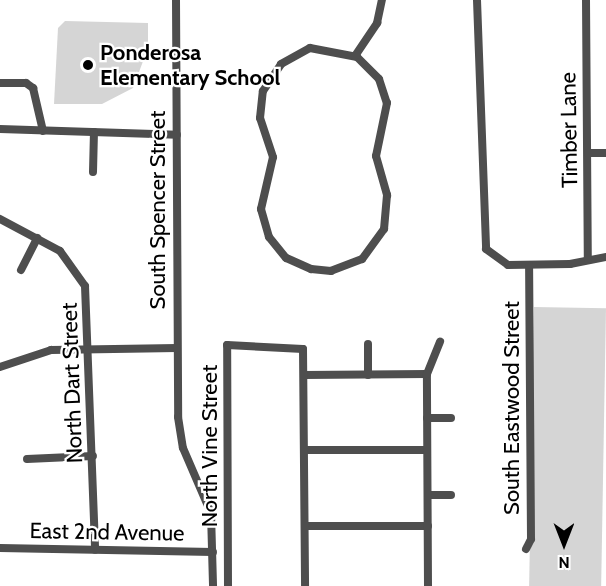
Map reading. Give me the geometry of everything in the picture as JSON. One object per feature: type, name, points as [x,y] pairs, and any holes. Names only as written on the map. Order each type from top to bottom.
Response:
[{"type":"street","name":"South Spencer Street","points":[[176,0],[177,348],[180,439],[208,502],[213,552],[213,586]]},
{"type":"street","points":[[355,56],[377,23],[382,0]]},
{"type":"street","points":[[477,0],[482,232],[493,258],[529,265],[606,257]]},
{"type":"street","name":"Timber Lane","points":[[586,0],[588,259]]},
{"type":"street","points":[[316,47],[355,56],[372,70],[386,95],[387,117],[376,161],[387,195],[386,220],[376,245],[362,259],[332,271],[311,269],[286,258],[265,229],[261,200],[273,157],[262,124],[261,99],[275,70],[296,53],[316,47]]},
{"type":"street","points":[[0,83],[26,83],[33,88],[43,131]]},
{"type":"street","points":[[0,129],[177,135]]},
{"type":"street","points":[[93,172],[94,132]]},
{"type":"street","points":[[588,153],[606,153]]},
{"type":"street","name":"North Dart Street","points":[[0,219],[66,255],[83,279],[91,348],[95,550]]},
{"type":"street","points":[[21,270],[37,238]]},
{"type":"street","name":"South Eastwood Street","points":[[526,549],[531,539],[529,265]]},
{"type":"street","points":[[428,586],[427,374],[440,341]]},
{"type":"street","points":[[368,344],[368,375]]},
{"type":"street","name":"North Vine Street","points":[[228,586],[227,345],[302,347],[303,375]]},
{"type":"street","points":[[0,367],[34,352],[91,348],[177,348]]},
{"type":"street","points":[[305,586],[303,375],[427,374]]},
{"type":"street","points":[[427,418],[451,418]]},
{"type":"street","points":[[304,450],[427,450]]},
{"type":"street","points":[[27,459],[93,456]]},
{"type":"street","points":[[428,495],[451,495]]},
{"type":"street","points":[[305,526],[428,526]]},
{"type":"street","name":"East 2nd Avenue","points":[[0,548],[213,552]]},
{"type":"shaded area","points":[[65,21],[148,23],[148,48],[133,88],[102,104],[54,104],[58,28]]},
{"type":"shaded area","points":[[534,307],[606,308],[601,586],[529,586]]},
{"type":"place","name":"Ponderosa Elementary School","points":[[88,65]]}]
